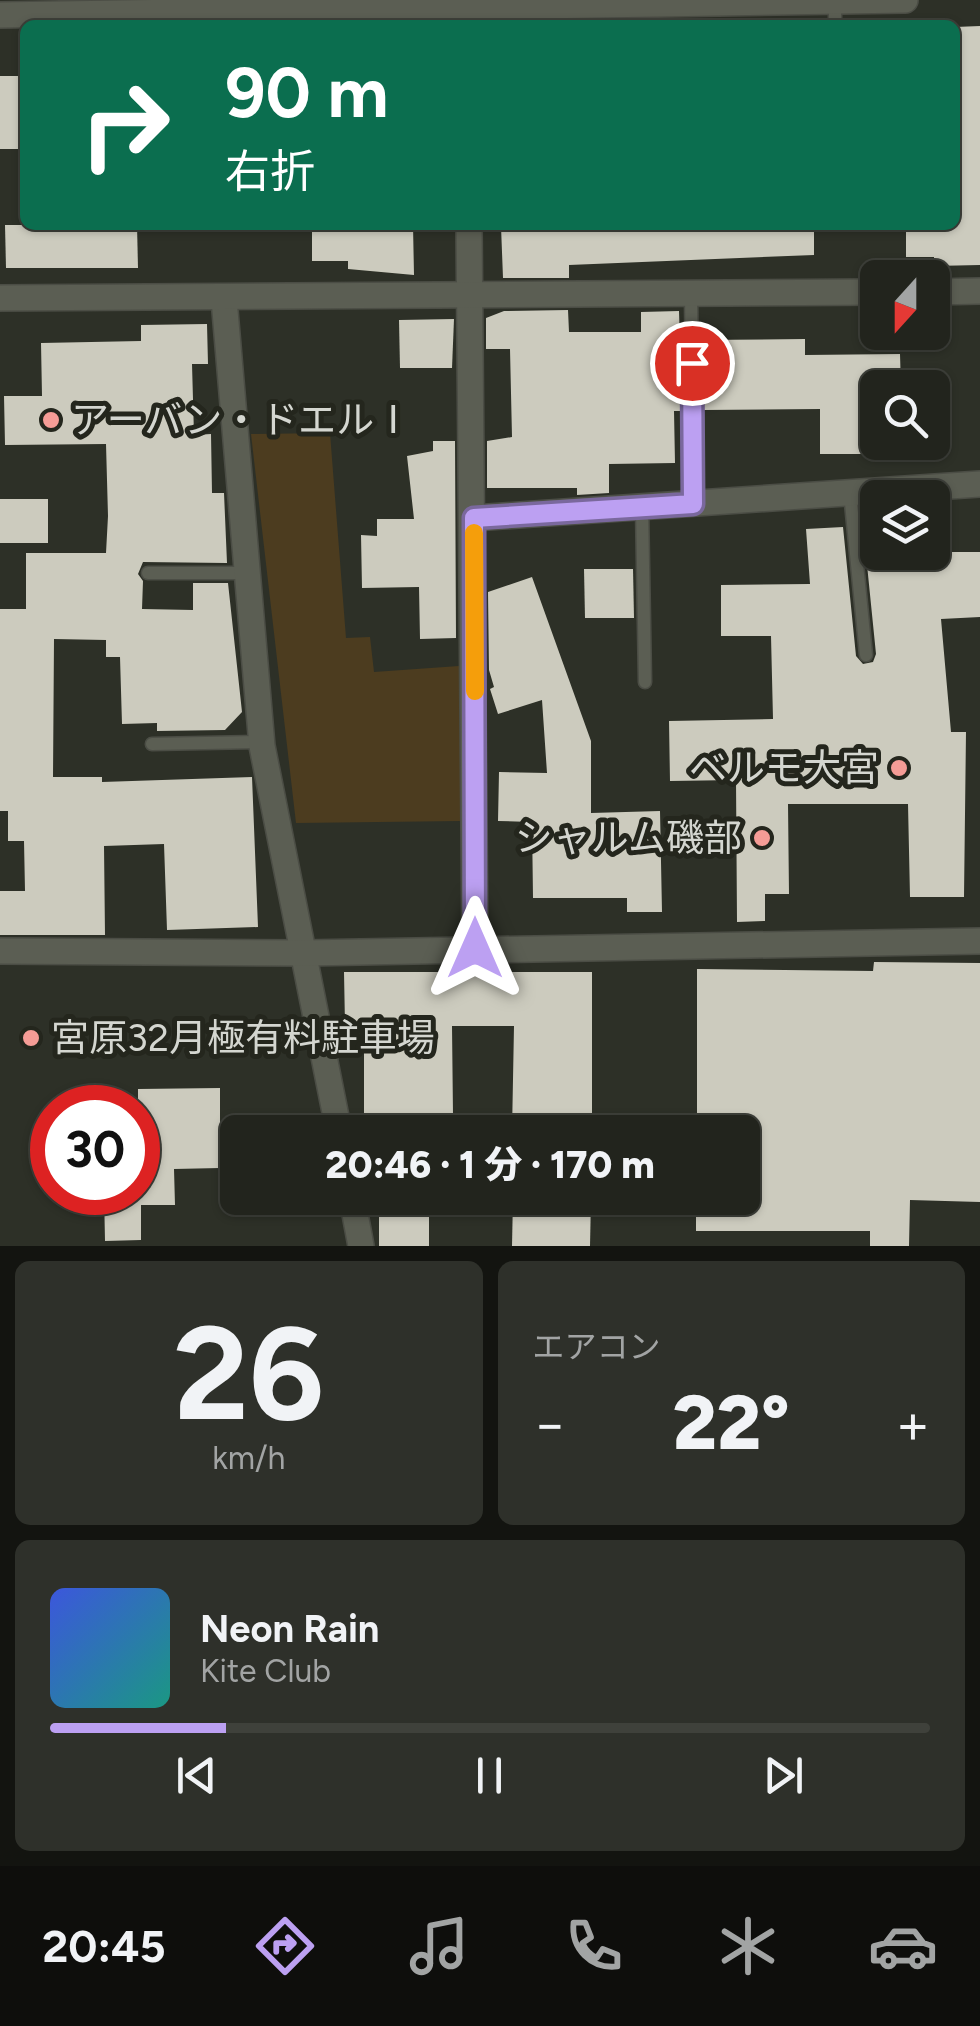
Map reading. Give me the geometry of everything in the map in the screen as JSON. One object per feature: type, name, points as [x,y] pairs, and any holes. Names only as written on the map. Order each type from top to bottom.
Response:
[{"type":"street","points":[[0,15],[465,11],[754,1],[830,7],[906,0]]},
{"type":"street","points":[[469,230],[475,948]]},
{"type":"street","points":[[0,298],[860,292]]},
{"type":"street","points":[[950,292],[980,292]]},
{"type":"street","points":[[224,299],[261,742],[337,1115]]},
{"type":"street","points":[[474,518],[980,484]]},
{"type":"street","points":[[0,951],[306,953],[980,942]]},
{"type":"street","points":[[355,1215],[361,1246]]},
{"type":"lane","points":[[690,292],[693,504]]},
{"type":"lane","points":[[850,493],[866,655]]},
{"type":"lane","points":[[642,507],[645,682]]},
{"type":"lane","points":[[148,572],[247,574]]},
{"type":"lane","points":[[152,744],[261,742]]},
{"type":"shaded area","points":[[330,433],[346,638],[370,637],[374,672],[459,666],[461,821],[296,823],[251,434]]},
{"type":"building","points":[[980,26],[980,265],[950,266],[950,260],[906,257],[906,230],[960,230],[960,27]]},
{"type":"building","points":[[0,76],[20,76],[20,149],[0,149]]},
{"type":"building","points":[[5,225],[20,225],[20,230],[137,230],[138,268],[6,268]]},
{"type":"building","points":[[312,230],[413,230],[414,275],[348,269],[348,261],[312,261]]},
{"type":"building","points":[[501,230],[814,230],[814,255],[569,265],[569,278],[503,278]]},
{"type":"building","points":[[568,310],[569,332],[641,332],[641,312],[679,311],[682,411],[674,411],[675,463],[609,464],[609,493],[577,495],[577,488],[487,488],[487,441],[512,437],[510,349],[486,349],[486,318],[504,311]]},
{"type":"building","points":[[454,319],[452,368],[400,368],[399,320]]},
{"type":"building","points":[[207,324],[208,364],[192,364],[194,435],[211,434],[212,493],[224,493],[227,563],[143,562],[138,574],[143,581],[142,609],[193,610],[193,583],[228,583],[242,712],[225,730],[157,731],[157,723],[122,724],[120,657],[106,657],[106,640],[54,639],[53,777],[102,777],[102,782],[252,777],[258,927],[167,930],[164,844],[104,846],[105,935],[0,935],[0,891],[25,891],[24,841],[8,841],[8,811],[0,811],[0,609],[26,609],[26,553],[106,553],[108,516],[106,444],[5,445],[4,396],[42,396],[41,343],[141,341],[141,325]]},
{"type":"building","points":[[805,339],[805,355],[900,354],[900,370],[860,370],[860,454],[820,454],[820,409],[702,410],[701,340]]},
{"type":"building","points":[[433,441],[455,441],[456,638],[420,639],[419,587],[362,588],[361,535],[377,536],[377,519],[414,519],[407,456],[433,451]]},
{"type":"building","points":[[0,499],[48,499],[48,543],[0,543]]},
{"type":"building","points":[[843,527],[856,656],[863,664],[873,662],[876,654],[868,570],[950,570],[950,552],[980,552],[980,617],[941,619],[951,732],[966,732],[964,897],[910,897],[908,804],[788,804],[789,894],[765,894],[765,921],[737,922],[736,780],[670,781],[669,721],[773,719],[771,636],[721,636],[721,585],[810,584],[806,529]]},
{"type":"building","points":[[584,569],[633,569],[634,618],[585,618]]},
{"type":"building","points":[[532,577],[591,741],[591,813],[660,811],[662,912],[627,912],[627,898],[533,898],[532,822],[498,821],[499,772],[547,773],[542,700],[498,714],[490,689],[494,687],[489,670],[488,592]]},
{"type":"building","points":[[874,962],[980,963],[980,1202],[910,1200],[909,1246],[870,1246],[870,1231],[696,1231],[696,1215],[760,1215],[760,1115],[697,1115],[697,969],[873,971]]},
{"type":"building","points":[[344,972],[592,972],[592,1115],[512,1115],[514,1026],[452,1026],[453,1115],[364,1115],[364,1025],[345,1025]]},
{"type":"building","points":[[220,1088],[220,1168],[174,1169],[175,1205],[160,1205],[160,1089]]},
{"type":"building","points":[[104,1215],[141,1215],[141,1240],[105,1241]]},
{"type":"building","points":[[379,1215],[429,1215],[429,1246],[379,1246]]},
{"type":"building","points":[[513,1215],[591,1215],[590,1246],[512,1246]]},
{"type":"slow traffic","points":[[474,533],[475,691]]},
{"type":"place","name":"アーバン・ドエルⅠ","points":[[51,420]]},
{"type":"place","name":"ベルモ大宮","points":[[899,768]]},
{"type":"place","name":"シャルム磯部","points":[[762,838]]},
{"type":"place","name":"宮原32月極有料駐車場","points":[[31,1038]]},
{"type":"route","points":[[475,948],[474,518],[693,504],[692,363]]}]
